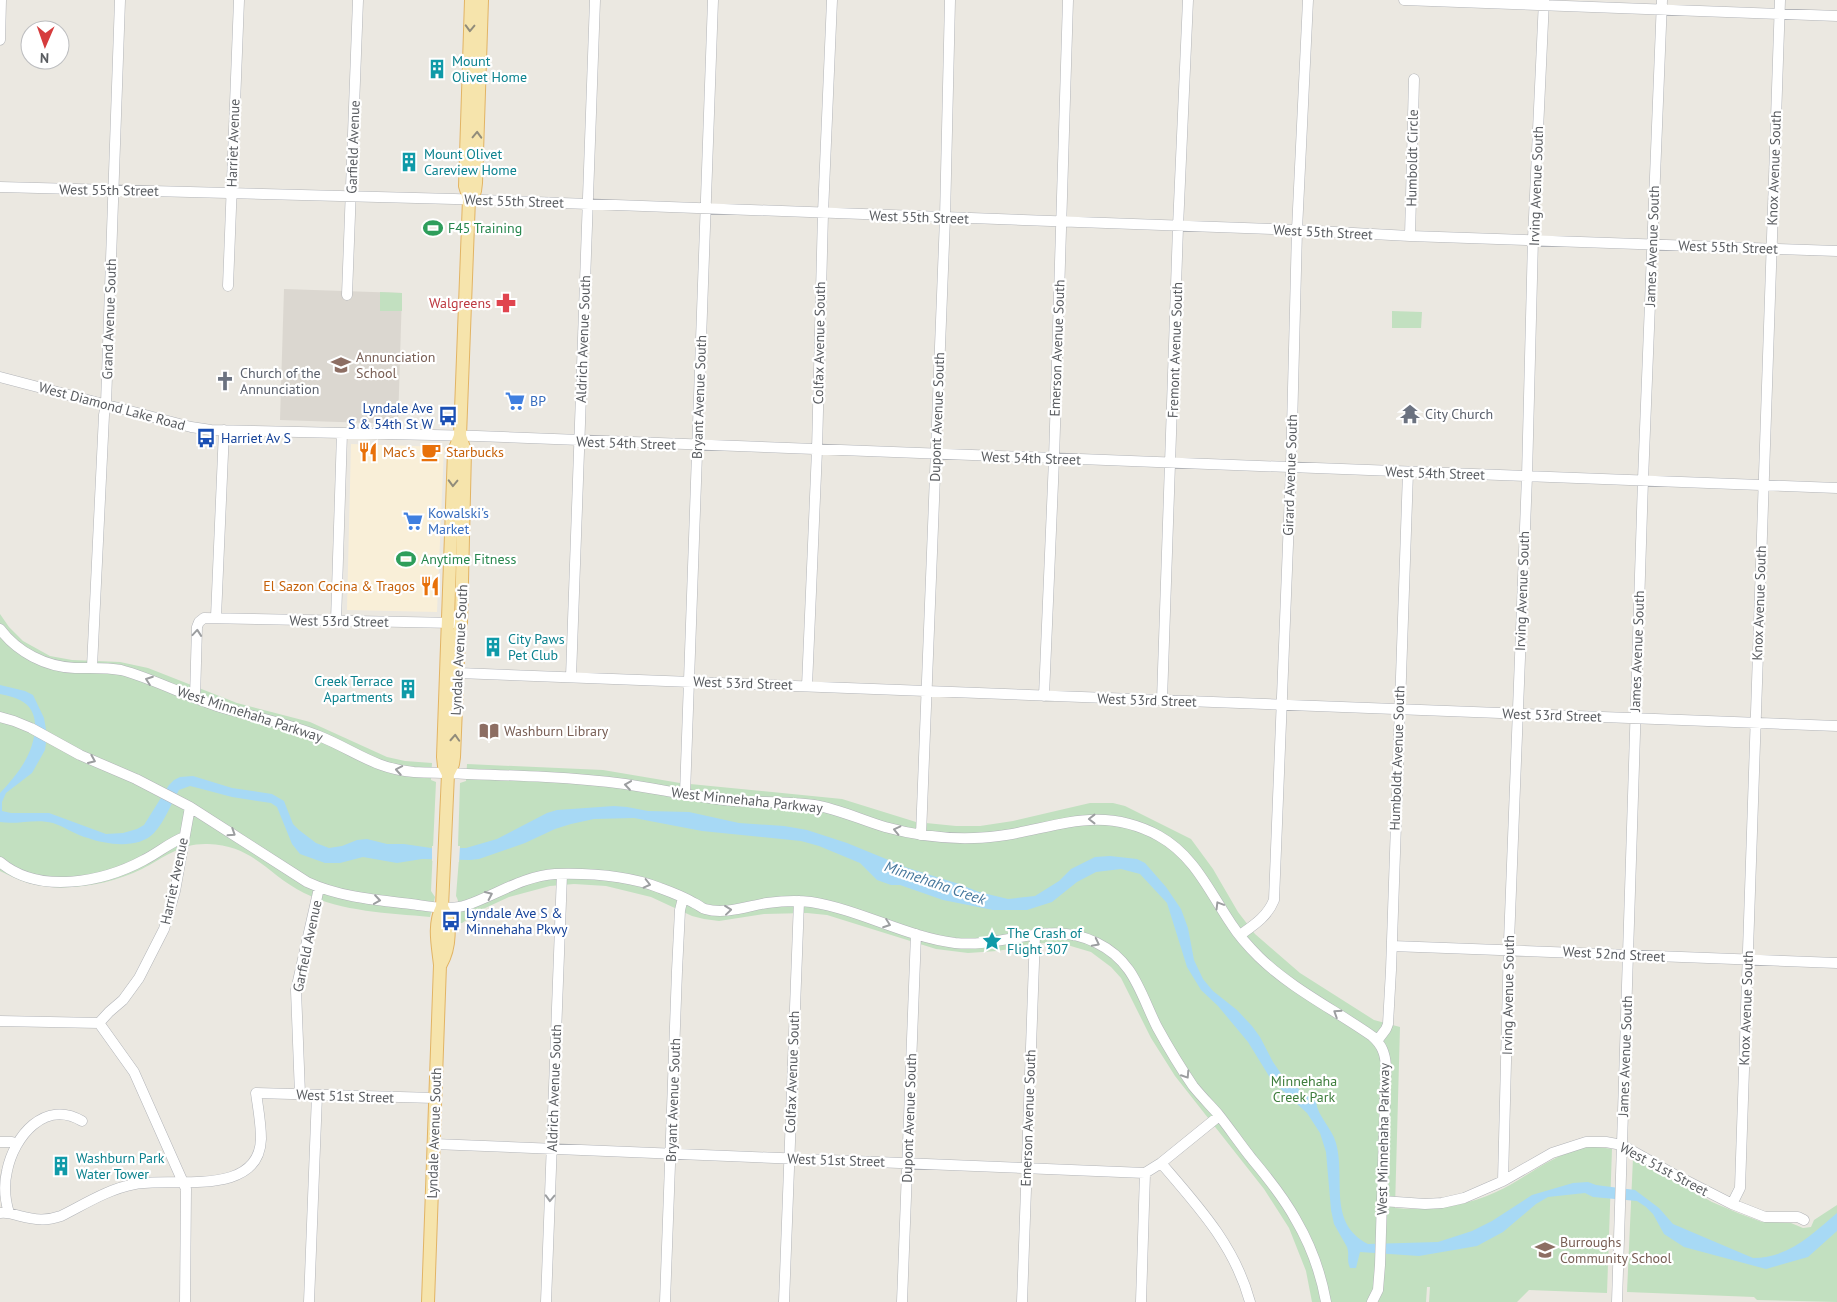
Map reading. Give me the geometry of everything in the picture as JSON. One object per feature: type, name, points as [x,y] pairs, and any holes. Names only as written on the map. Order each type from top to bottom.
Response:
[{"type":"main road","name":"Lyndale Avenue South","points":[[448,774],[443,759],[454,451],[460,436],[470,200],[465,186],[471,0]]},
{"type":"main road","name":"Lyndale Avenue South","points":[[470,200],[475,191],[476,183],[482,0]]},
{"type":"main road","name":"Lyndale Avenue South","points":[[428,1302],[440,965],[447,951],[448,921],[447,914],[442,907],[448,774],[454,757],[459,633],[462,624],[465,451],[460,436]]},
{"type":"street","points":[[0,40],[2,0]]},
{"type":"street","name":"Grand Avenue South","points":[[92,667],[106,404],[120,0]]},
{"type":"street","name":"Harriet Avenue","points":[[228,286],[239,0]]},
{"type":"street","name":"Garfield Avenue","points":[[347,295],[358,0]]},
{"type":"street","name":"Aldrich Avenue South","points":[[571,677],[595,0]]},
{"type":"street","name":"Bryant Avenue South","points":[[685,794],[714,0]]},
{"type":"street","name":"Colfax Avenue South","points":[[807,686],[817,450],[822,213],[832,0]]},
{"type":"street","name":"Dupont Avenue South","points":[[921,835],[945,218],[950,0]]},
{"type":"street","name":"Emerson Avenue South","points":[[1044,696],[1054,459],[1068,0]]},
{"type":"street","name":"Fremont Avenue South","points":[[1162,700],[1172,462],[1178,227],[1188,0]]},
{"type":"street","name":"Girard Avenue South","points":[[1240,935],[1264,918],[1270,911],[1274,900],[1308,0]]},
{"type":"street","points":[[1404,0],[1662,4],[1779,14],[1837,16]]},
{"type":"street","name":"Knox Avenue South","points":[[1732,1204],[1740,1188],[1780,0]]},
{"type":"street","name":"Irving Avenue South","points":[[1503,1181],[1508,950],[1527,476],[1533,240],[1544,3]]},
{"type":"street","name":"James Avenue South","points":[[1617,1302],[1643,480],[1662,4]]},
{"type":"street","name":"Humboldt Circle","points":[[1410,236],[1414,79]]},
{"type":"street","name":"West 55th Street","points":[[0,187],[231,192],[588,204],[1837,251]]},
{"type":"street","name":"West Diamond Lake Road","points":[[0,377],[191,427],[224,430]]},
{"type":"street","points":[[195,698],[198,625],[204,618],[216,617],[224,430]]},
{"type":"street","name":"West 54th Street","points":[[224,430],[460,436],[1837,488]]},
{"type":"street","points":[[336,621],[342,433]]},
{"type":"street","name":"Humboldt Avenue South","points":[[1377,1041],[1388,1024],[1408,472]]},
{"type":"street","name":"West 53rd Street","points":[[216,617],[462,624]]},
{"type":"street","name":"West Minnehaha Parkway","points":[[0,629],[19,648],[36,658],[73,668],[92,667],[119,670],[219,707],[281,723],[310,733],[383,766],[404,771],[559,778],[626,784],[728,800],[819,806],[887,828],[937,837],[977,838],[1025,832],[1071,820],[1087,819],[1108,819],[1136,826],[1159,836],[1184,856],[1203,878],[1233,928],[1259,957],[1283,977],[1377,1041],[1384,1052],[1386,1066],[1382,1232],[1378,1290],[1372,1302]]},
{"type":"street","name":"West 53rd Street","points":[[458,673],[1837,726]]},
{"type":"street","points":[[0,717],[14,720],[80,755],[136,779],[190,807],[319,888],[346,895],[442,907],[462,906],[511,884],[552,874],[590,874],[613,876],[658,887],[704,909],[721,910],[774,902],[799,901],[855,912],[916,934],[954,943],[974,944],[1051,932],[1068,933],[1084,937],[1106,948],[1125,964],[1135,977],[1157,1026],[1175,1058],[1195,1088],[1268,1178],[1298,1223],[1316,1267],[1326,1302]]},
{"type":"street","name":"Harriet Avenue","points":[[99,1023],[123,1000],[139,978],[164,929],[175,891],[190,807]]},
{"type":"street","points":[[0,862],[22,874],[40,880],[60,882],[85,879],[111,874],[144,860],[169,843],[184,837]]},
{"type":"street","name":"Aldrich Avenue South","points":[[546,1302],[562,874]]},
{"type":"street","name":"Garfield Avenue","points":[[300,1094],[296,993],[319,888]]},
{"type":"street","name":"Bryant Avenue South","points":[[665,1302],[677,971],[680,910],[683,898]]},
{"type":"street","name":"Colfax Avenue South","points":[[784,1302],[799,901]]},
{"type":"street","name":"Dupont Avenue South","points":[[902,1302],[916,934]]},
{"type":"street","name":"Emerson Avenue South","points":[[1022,1302],[1035,934]]},
{"type":"street","name":"West 52nd Street","points":[[1392,946],[1837,963]]},
{"type":"street","points":[[0,1022],[99,1023],[134,1072],[184,1182],[187,1194],[185,1302]]},
{"type":"street","name":"West 51st Street","points":[[184,1182],[210,1183],[227,1179],[239,1174],[253,1161],[261,1139],[256,1093],[435,1098]]},
{"type":"street","points":[[309,1302],[317,1095]]},
{"type":"street","points":[[82,1121],[73,1115],[60,1114],[49,1116],[26,1130],[16,1144],[7,1172],[5,1213],[34,1219],[53,1219],[113,1190],[155,1182],[184,1182]]},
{"type":"street","points":[[1141,1302],[1145,1173],[1162,1163],[1219,1116]]},
{"type":"street","points":[[0,1142],[16,1144]]},
{"type":"street","name":"West 51st Street","points":[[1382,1201],[1425,1204],[1442,1203],[1464,1198],[1483,1192],[1552,1153],[1586,1142],[1606,1142],[1622,1145],[1732,1204],[1765,1217],[1798,1217],[1804,1220]]},
{"type":"street","name":"West 51st Street","points":[[434,1144],[1145,1173]]},
{"type":"street","points":[[1162,1163],[1206,1214],[1220,1235],[1238,1266],[1250,1302]]},
{"type":"shaded area","name":"Annunciation School","points":[[284,289],[402,293],[398,424],[280,420]]},
{"type":"shaded area","points":[[351,444],[444,447],[437,612],[347,610]]},
{"type":"green space","points":[[380,292],[402,293],[402,311],[380,311]]},
{"type":"green space","points":[[1392,311],[1422,312],[1421,328],[1392,328]]},
{"type":"green space","points":[[0,614],[9,627],[23,641],[50,656],[72,660],[120,662],[148,668],[237,703],[310,722],[387,757],[405,761],[432,763],[431,780],[436,782],[431,891],[435,897],[430,917],[366,911],[334,904],[291,886],[249,855],[224,846],[208,844],[181,848],[129,875],[86,886],[42,886],[24,882],[0,871]]},
{"type":"green space","name":"Minnehaha Creek Park","points":[[467,764],[603,770],[680,783],[842,799],[916,822],[956,826],[980,826],[1013,821],[1090,803],[1113,803],[1125,806],[1191,839],[1213,869],[1238,912],[1255,934],[1300,973],[1374,1020],[1400,1027],[1395,1208],[1421,1209],[1446,1207],[1471,1201],[1496,1192],[1555,1158],[1568,1153],[1593,1147],[1612,1149],[1607,1293],[1529,1290],[1517,1302],[1429,1302],[1430,1287],[1427,1287],[1426,1302],[1312,1302],[1306,1271],[1289,1228],[1264,1189],[1175,1076],[1151,1038],[1121,978],[1111,967],[1091,952],[1064,944],[1044,943],[997,951],[968,953],[936,949],[827,915],[807,913],[764,914],[719,921],[692,916],[651,897],[606,886],[574,884],[550,886],[509,897],[483,909],[462,923],[455,923],[459,907],[456,896],[460,846],[458,846],[460,783],[466,781]]},
{"type":"green space","points":[[1633,1158],[1712,1202],[1762,1222],[1791,1223],[1803,1228],[1811,1227],[1814,1220],[1837,1205],[1837,1302],[1757,1300],[1754,1297],[1627,1292]]},
{"type":"water","name":"Minnehaha Creek","points":[[0,685],[25,691],[33,695],[44,718],[47,735],[45,750],[32,773],[6,793],[2,802],[2,811],[11,813],[49,813],[106,834],[123,833],[144,825],[174,780],[180,777],[193,776],[232,788],[272,794],[284,801],[293,824],[299,830],[316,843],[329,848],[367,839],[387,844],[404,844],[431,848],[466,848],[497,839],[547,813],[557,810],[614,806],[648,811],[689,812],[739,823],[784,826],[807,830],[847,843],[908,868],[979,892],[1008,899],[1035,896],[1059,881],[1071,869],[1095,857],[1110,856],[1137,859],[1145,863],[1166,887],[1181,909],[1188,928],[1194,960],[1203,979],[1213,991],[1237,1010],[1252,1026],[1284,1078],[1316,1102],[1319,1113],[1336,1143],[1339,1157],[1342,1212],[1347,1224],[1355,1235],[1368,1244],[1438,1242],[1472,1231],[1492,1221],[1532,1195],[1573,1183],[1588,1182],[1596,1185],[1635,1190],[1659,1208],[1673,1224],[1753,1258],[1778,1254],[1789,1249],[1809,1236],[1837,1213],[1837,1231],[1808,1257],[1766,1269],[1684,1247],[1664,1234],[1653,1214],[1637,1201],[1593,1197],[1585,1193],[1548,1197],[1536,1204],[1503,1232],[1477,1246],[1419,1256],[1360,1252],[1356,1268],[1350,1268],[1347,1247],[1334,1224],[1326,1152],[1320,1133],[1307,1113],[1272,1081],[1248,1042],[1218,1006],[1201,990],[1187,967],[1167,903],[1140,874],[1121,869],[1096,872],[1077,882],[1052,902],[1027,910],[993,910],[943,900],[900,885],[891,885],[877,880],[860,863],[819,846],[801,841],[702,831],[634,818],[594,819],[571,824],[479,859],[422,859],[397,863],[363,857],[340,863],[325,863],[300,854],[292,844],[277,807],[271,803],[232,797],[190,786],[179,790],[161,823],[148,838],[140,842],[113,844],[84,837],[53,823],[33,821],[0,822],[0,793],[19,771],[29,754],[35,725],[33,713],[28,706],[10,696],[0,694]]},
{"type":"pier","points":[[432,846],[460,846],[459,862],[432,861]]},
{"type":"place","name":"Mount Olivet Home","points":[[437,69]]},
{"type":"place","name":"Mount Olivet Careview Home","points":[[409,162]]},
{"type":"place","name":"F45 Training","points":[[433,228]]},
{"type":"place","name":"Walgreens","points":[[506,303]]},
{"type":"place","name":"Annunciation School","points":[[341,365]]},
{"type":"place","name":"Church of the Annunciation","points":[[225,381]]},
{"type":"place","name":"BP","points":[[515,401]]},
{"type":"place","name":"City Church","points":[[1410,414]]},
{"type":"place","name":"Lyndale Ave S & 54th St W","points":[[448,416]]},
{"type":"place","name":"Harriet Av S","points":[[206,438]]},
{"type":"place","name":"Mac's","points":[[368,452]]},
{"type":"place","name":"Starbucks","points":[[431,452]]},
{"type":"place","name":"Kowalski's Market","points":[[413,521]]},
{"type":"place","name":"Anytime Fitness","points":[[406,559]]},
{"type":"place","name":"El Sazon Cocina & Tragos","points":[[430,586]]},
{"type":"place","name":"City Paws Pet Club","points":[[493,647]]},
{"type":"place","name":"Creek Terrace Apartments","points":[[408,689]]},
{"type":"place","name":"Washburn Library","points":[[489,731]]},
{"type":"place","name":"Lyndale Ave S & Minnehaha Pkwy","points":[[451,921]]},
{"type":"place","name":"The Crash of Flight 307","points":[[992,941]]},
{"type":"place","name":"Washburn Park Water Tower","points":[[61,1166]]},
{"type":"place","name":"Burroughs Community School","points":[[1545,1250]]}]
